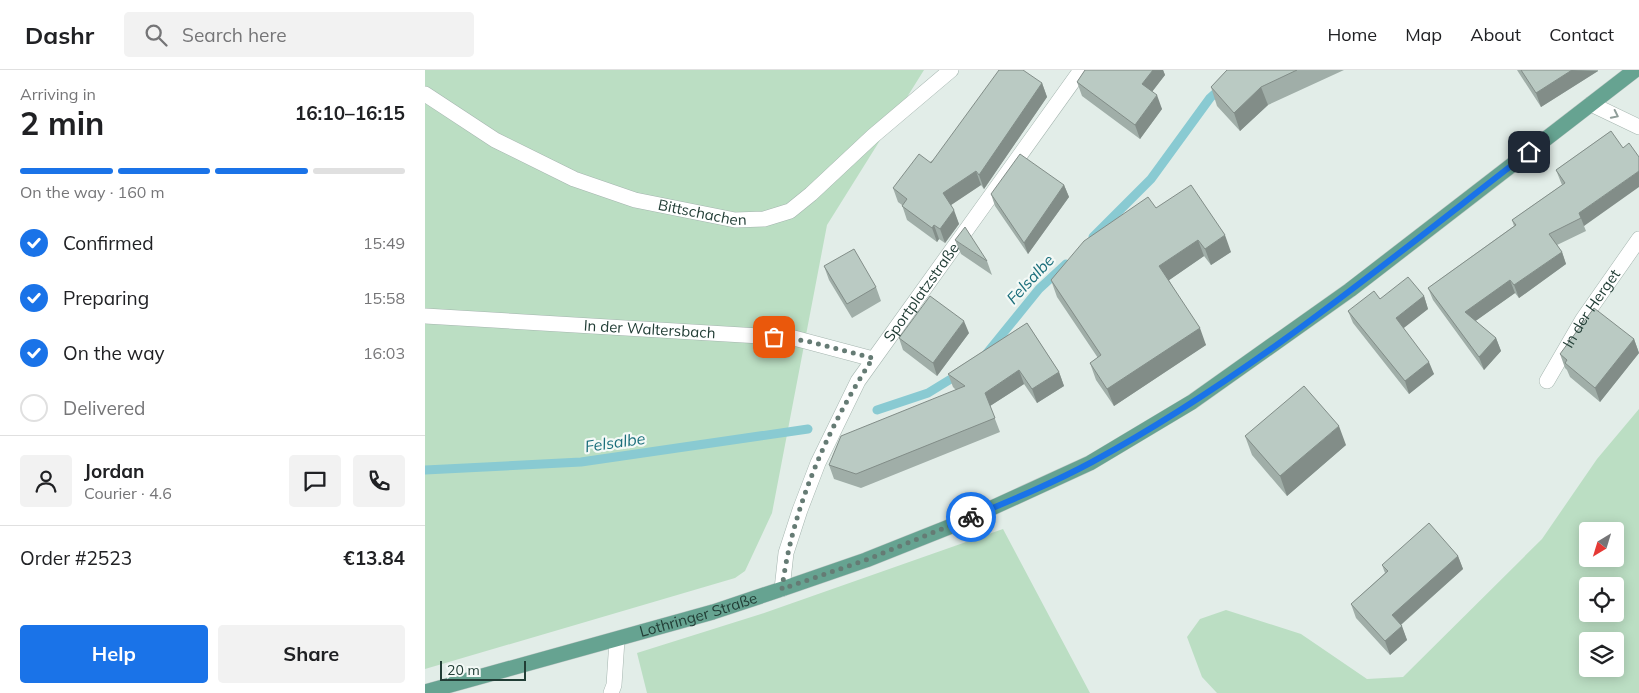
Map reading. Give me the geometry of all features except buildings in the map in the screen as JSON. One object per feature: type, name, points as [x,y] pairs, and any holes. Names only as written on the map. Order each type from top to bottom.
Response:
[{"type":"main road","name":"Lothringer Straße","points":[[425,692],[617,640],[713,612],[782,589],[874,556],[1022,496],[1090,463],[1141,434],[1265,352],[1350,290],[1635,70]]},
{"type":"street","name":"Bittschachen","points":[[425,94],[495,140],[574,179],[635,200],[735,220],[764,219],[790,211],[873,136],[951,70]]},
{"type":"street","name":"Sportplatzstraße","points":[[782,589],[786,553],[818,463],[840,415],[873,358],[1081,70]]},
{"type":"street","points":[[1591,104],[1639,127]]},
{"type":"street","name":"In der Herget","points":[[1547,381],[1583,319],[1639,239]]},
{"type":"street","name":"In der Waltersbach","points":[[425,316],[794,338],[873,358]]},
{"type":"street","points":[[611,693],[617,640]]},
{"type":"green space","points":[[425,70],[924,70],[827,225],[772,513],[745,571],[735,578],[425,669]]},
{"type":"green space","points":[[1639,409],[1639,693],[1217,693],[1202,677],[1187,637],[1200,619],[1226,610],[1301,634],[1367,679],[1403,677],[1542,539],[1597,459]]},
{"type":"green space","points":[[1003,529],[1090,693],[647,693],[637,653],[761,614]]},
{"type":"waterway","name":"Felsalbe","points":[[1093,237],[1151,179],[1210,98],[1221,88]]},
{"type":"waterway","name":"Felsalbe","points":[[987,353],[1039,289],[1066,264]]},
{"type":"waterway","name":"Felsalbe","points":[[877,410],[928,393],[959,374]]},
{"type":"waterway","name":"Felsalbe","points":[[425,470],[581,462],[808,429]]},
{"type":"way so far","points":[[774,337],[794,338],[873,358],[840,415],[818,463],[786,553],[782,589],[866,560],[971,517]]},
{"type":"route","points":[[971,517],[1022,496],[1090,463],[1192,402],[1350,290],[1529,152]]}]
